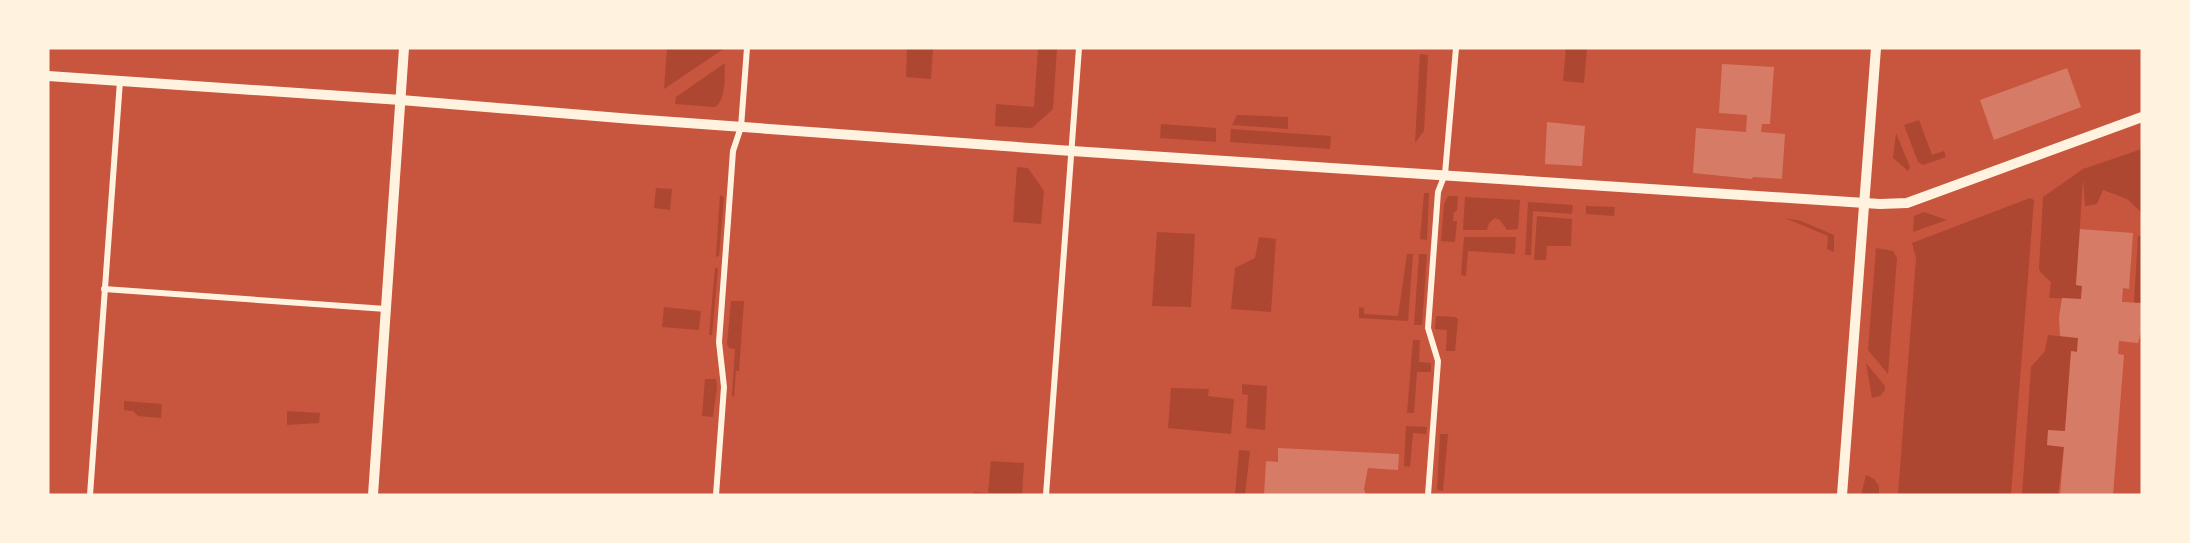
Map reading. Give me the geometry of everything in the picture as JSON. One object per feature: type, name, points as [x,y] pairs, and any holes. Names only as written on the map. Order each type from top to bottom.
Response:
[{"type":"street","points":[[372,495],[404,48]]},
{"type":"street","points":[[716,495],[724,387],[719,342],[733,151],[741,127],[747,48]]},
{"type":"street","points":[[1046,495],[1079,48]]},
{"type":"street","points":[[1428,495],[1438,361],[1428,328],[1438,192],[1445,174],[1456,48]]},
{"type":"street","points":[[1842,495],[1876,48]]},
{"type":"street","points":[[48,76],[401,100],[1072,151],[1907,203],[2142,117]]},
{"type":"street","points":[[90,495],[120,81]]},
{"type":"street","points":[[104,289],[386,309]]},
{"type":"shaded area","points":[[667,48],[725,48],[664,89]]},
{"type":"shaded area","points":[[907,48],[933,48],[931,79],[906,77]]},
{"type":"shaded area","points":[[1038,48],[1057,48],[1053,109],[1032,128],[995,126],[996,104],[1034,107]]},
{"type":"shaded area","points":[[1566,48],[1587,48],[1584,83],[1563,81]]},
{"type":"shaded area","points":[[1420,54],[1428,55],[1424,131],[1415,143]]},
{"type":"shaded area","points":[[725,63],[723,93],[715,107],[675,104],[676,97]]},
{"type":"shaded area","points":[[1237,115],[1288,117],[1288,129],[1232,125]]},
{"type":"shaded area","points":[[1919,120],[1932,155],[1944,151],[1946,157],[1923,165],[1918,162],[1904,125]]},
{"type":"shaded area","points":[[1161,124],[1216,128],[1216,142],[1160,138]]},
{"type":"shaded area","points":[[1231,129],[1331,136],[1330,149],[1230,142]]},
{"type":"shaded area","points":[[1896,133],[1910,167],[1908,171],[1893,158]]},
{"type":"shaded area","points":[[2142,149],[2142,213],[2127,199],[2103,190],[2097,204],[2085,206],[2083,179],[2076,285],[2082,286],[2081,299],[2049,298],[2051,282],[2040,272],[2039,268],[2043,197],[2083,169]]},
{"type":"shaded area","points":[[1017,167],[1028,168],[1044,191],[1041,224],[1013,222]]},
{"type":"shaded area","points":[[656,188],[672,189],[670,210],[654,208]]},
{"type":"shaded area","points":[[1424,193],[1429,193],[1427,240],[1420,239]]},
{"type":"shaded area","points":[[720,195],[724,197],[719,256],[716,257]]},
{"type":"shaded area","points":[[1448,196],[1458,196],[1457,211],[1454,212],[1453,221],[1457,221],[1455,242],[1441,241],[1444,204]]},
{"type":"shaded area","points":[[1465,197],[1520,200],[1518,229],[1507,230],[1500,220],[1495,218],[1489,223],[1487,230],[1463,230]]},
{"type":"shaded area","points":[[2030,198],[2034,200],[2011,495],[1898,495],[1916,258],[1912,243]]},
{"type":"shaded area","points":[[1528,202],[1573,205],[1572,214],[1533,211],[1531,255],[1525,255]]},
{"type":"shaded area","points":[[1586,206],[1615,207],[1614,216],[1586,214]]},
{"type":"shaded area","points":[[1924,212],[1947,220],[1913,232],[1914,216]]},
{"type":"shaded area","points":[[1537,216],[1572,219],[1571,246],[1547,246],[1546,260],[1534,260]]},
{"type":"shaded area","points":[[1785,218],[1801,221],[1834,235],[1834,252],[1827,249],[1828,236]]},
{"type":"shaded area","points":[[1157,232],[1195,234],[1191,307],[1152,306]]},
{"type":"shaded area","points":[[2138,236],[2142,236],[2142,303],[2134,303]]},
{"type":"shaded area","points":[[1259,237],[1276,239],[1271,312],[1231,309],[1235,268],[1255,258]]},
{"type":"shaded area","points":[[1464,237],[1516,237],[1515,254],[1468,251],[1466,276],[1461,275]]},
{"type":"shaded area","points":[[1876,248],[1893,251],[1897,258],[1888,374],[1868,350]]},
{"type":"shaded area","points":[[1407,254],[1413,254],[1408,321],[1359,318],[1359,307],[1364,308],[1364,314],[1398,316]]},
{"type":"shaded area","points":[[1419,254],[1427,254],[1422,325],[1414,325]]},
{"type":"shaded area","points":[[715,267],[718,269],[712,335],[709,335]]},
{"type":"shaded area","points":[[731,301],[744,301],[739,371],[736,371],[734,397],[732,395],[735,349],[729,348],[727,344]]},
{"type":"shaded area","points":[[664,307],[701,311],[699,330],[662,327]]},
{"type":"shaded area","points":[[1436,316],[1458,319],[1455,351],[1446,351],[1447,330],[1435,329]]},
{"type":"shaded area","points":[[2048,335],[2078,338],[2077,352],[2072,351],[2065,431],[2048,431],[2048,445],[2064,447],[2058,495],[2022,495],[2031,367],[2045,351]]},
{"type":"shaded area","points":[[1413,340],[1420,340],[1419,362],[1431,363],[1431,372],[1417,372],[1414,413],[1407,413]]},
{"type":"shaded area","points":[[1866,363],[1885,386],[1880,396],[1872,398]]},
{"type":"shaded area","points":[[705,379],[716,379],[713,417],[702,416]]},
{"type":"shaded area","points":[[1242,384],[1267,386],[1265,430],[1246,428],[1248,395],[1242,394]]},
{"type":"shaded area","points":[[1171,388],[1209,389],[1208,396],[1234,399],[1231,434],[1168,428]]},
{"type":"shaded area","points":[[124,401],[162,404],[161,418],[138,416],[133,411],[124,410]]},
{"type":"shaded area","points":[[287,411],[320,413],[319,423],[287,425]]},
{"type":"shaded area","points":[[1406,426],[1427,427],[1426,434],[1413,433],[1410,467],[1404,466]]},
{"type":"shaded area","points":[[1440,434],[1448,434],[1443,491],[1437,490]]},
{"type":"shaded area","points":[[1239,450],[1250,451],[1245,495],[1235,495]]},
{"type":"shaded area","points":[[991,461],[1024,463],[1022,495],[973,495],[974,492],[988,493]]},
{"type":"shaded area","points":[[1866,475],[1874,479],[1879,486],[1879,495],[1861,495]]},
{"type":"building","points":[[1722,64],[1774,67],[1770,124],[1762,124],[1761,132],[1785,134],[1782,179],[1753,177],[1752,179],[1693,173],[1696,128],[1746,132],[1747,115],[1719,113]]},
{"type":"building","points":[[2067,68],[2081,107],[1994,140],[1980,100]]},
{"type":"building","points":[[1547,122],[1585,126],[1582,166],[1545,164]]},
{"type":"building","points":[[2080,229],[2133,233],[2129,289],[2123,288],[2122,302],[2142,303],[2142,330],[2138,343],[2119,341],[2118,354],[2124,355],[2113,495],[2060,495],[2064,447],[2047,445],[2048,430],[2065,431],[2071,351],[2077,352],[2078,338],[2060,336],[2059,317],[2062,298],[2081,299],[2082,286],[2076,285]]},
{"type":"building","points":[[1278,448],[1399,454],[1398,470],[1368,468],[1364,489],[1366,495],[1264,495],[1266,461],[1278,462]]}]
